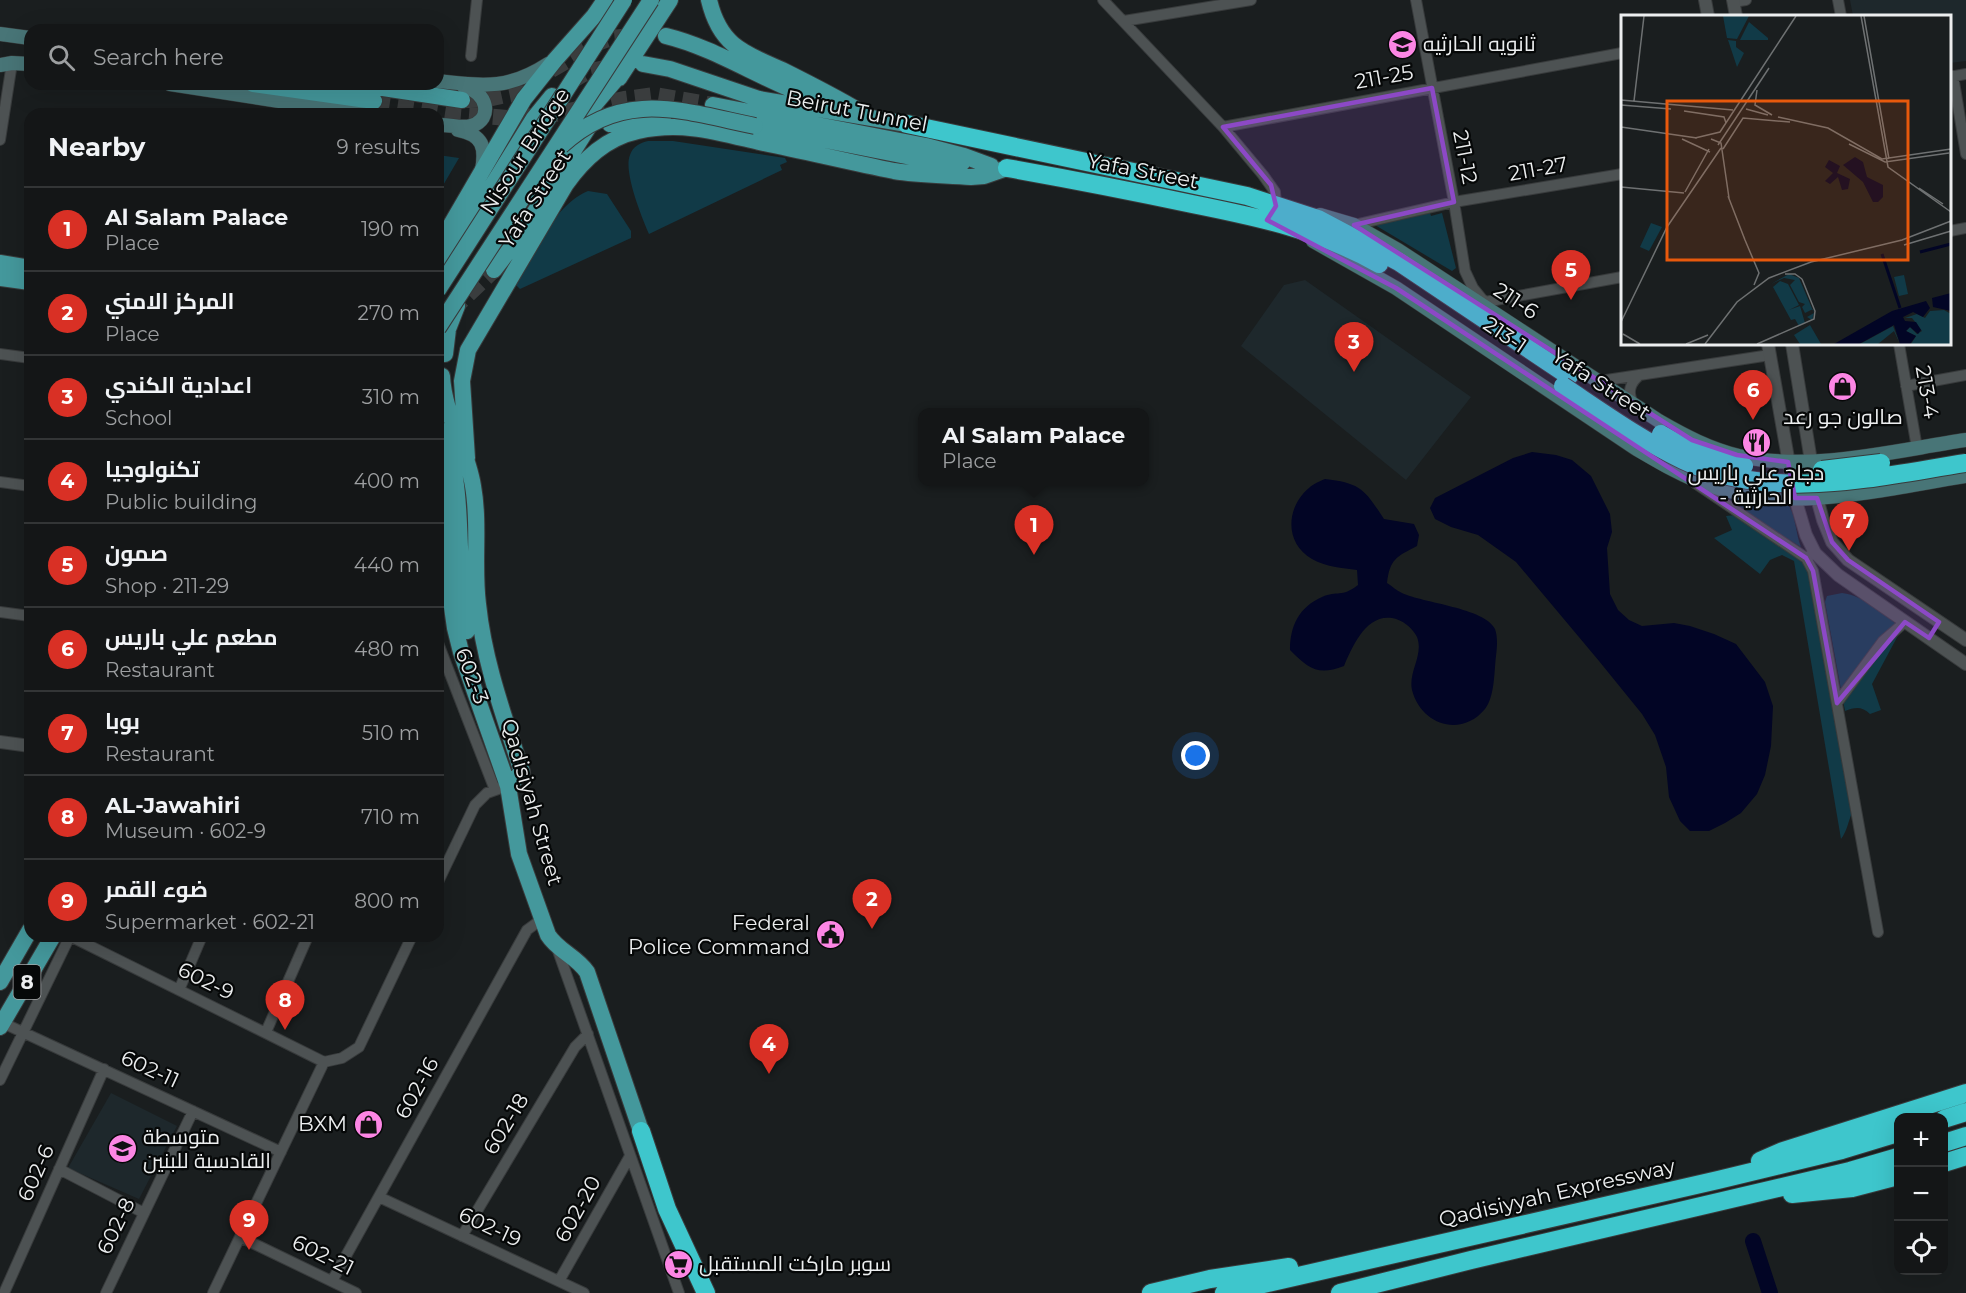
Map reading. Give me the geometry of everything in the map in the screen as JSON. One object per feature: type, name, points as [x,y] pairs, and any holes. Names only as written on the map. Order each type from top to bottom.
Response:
[{"type":"highway","name":"Yafa Street","points":[[907,124],[1217,189],[1276,210]]},
{"type":"highway","name":"Yafa Street","points":[[999,167],[1276,210],[1318,219],[1399,262],[1566,381],[1634,433],[1685,461],[1729,476],[1785,484],[1830,482],[1966,463]]},
{"type":"highway","name":"Yafa Street","points":[[1566,381],[1688,449],[1754,469],[1803,472],[1831,470],[1966,451]]},
{"type":"highway","points":[[1718,1180],[1783,1151],[1966,1093]]},
{"type":"highway","points":[[1948,1118],[1966,1112]]},
{"type":"highway","points":[[641,1131],[667,1209],[706,1293]]},
{"type":"highway","name":"Qadisiyyah Expressway","points":[[1224,1293],[1718,1180],[1842,1150],[1894,1134]]},
{"type":"highway","points":[[1948,1142],[1966,1136]]},
{"type":"highway","points":[[1948,1162],[1966,1156]]},
{"type":"highway","points":[[1340,1293],[1850,1171],[1894,1158]]},
{"type":"highway","points":[[1724,1200],[1852,1188],[1894,1177]]},
{"type":"highway","points":[[1151,1293],[1210,1279],[1285,1268],[1292,1268],[1305,1274]]},
{"type":"main road","points":[[444,254],[482,173],[524,99],[555,60],[584,29],[605,0]]},
{"type":"main road","name":"Nisour Bridge","points":[[444,281],[624,0]]},
{"type":"main road","name":"Nisour Bridge","points":[[444,319],[651,0]]},
{"type":"main road","points":[[494,270],[519,237],[670,0]]},
{"type":"main road","points":[[709,0],[713,16],[721,31],[732,43],[745,52],[824,90],[860,111]]},
{"type":"main road","points":[[0,34],[24,37]]},
{"type":"main road","points":[[15,36],[6,64],[24,64]]},
{"type":"main road","name":"Beirut Tunnel","points":[[666,36],[697,45],[794,91],[907,124]]},
{"type":"main road","points":[[444,81],[483,85],[510,83],[535,73],[555,60]]},
{"type":"main road","name":"Yafa Street","points":[[644,64],[670,69],[759,99],[907,124]]},
{"type":"main road","name":"Qadisiyah Street","points":[[444,360],[448,329],[459,302],[552,160],[584,116],[623,71]]},
{"type":"main road","points":[[444,81],[476,91],[484,101],[484,115],[475,125],[468,127],[444,125]]},
{"type":"main road","points":[[220,90],[368,108]]},
{"type":"main road","points":[[281,90],[368,108]]},
{"type":"main road","points":[[396,90],[462,100]]},
{"type":"main road","points":[[451,240],[534,118],[552,96]]},
{"type":"main road","name":"Beirut Tunnel","points":[[713,105],[926,146],[999,167]]},
{"type":"main road","points":[[540,168],[562,145],[586,126],[607,116],[629,110],[662,108],[911,157],[999,167]]},
{"type":"main road","points":[[579,142],[603,126],[628,119],[654,120],[688,126]]},
{"type":"main road","points":[[444,126],[465,131],[480,140],[484,156],[482,173]]},
{"type":"main road","name":"Yafa Street","points":[[467,458],[462,381],[468,350],[566,184],[590,156],[619,137],[651,128],[688,126],[896,171],[971,177],[984,176],[999,167]]},
{"type":"main road","name":"211-6","points":[[1276,210],[1337,219],[1354,225],[1398,250],[1692,440],[1746,457],[1788,462]]},
{"type":"main road","name":"213-1","points":[[1276,210],[1311,240],[1396,288],[1635,448],[1672,470],[1710,486],[1755,496],[1817,498],[1966,476]]},
{"type":"main road","points":[[0,263],[24,267]]},
{"type":"main road","points":[[4,282],[24,282]]},
{"type":"main road","name":"Qadisiyah Street","points":[[444,396],[471,474],[476,507],[476,576],[480,624],[490,670],[522,772],[502,788]]},
{"type":"main road","points":[[444,440],[455,474],[464,611],[478,698]]},
{"type":"main road","points":[[1788,462],[1850,458],[1966,440]]},
{"type":"main road","name":"Qadisiyah Street","points":[[444,542],[455,628],[478,698],[519,854],[548,935],[586,972],[641,1131]]},
{"type":"main road","name":"8","points":[[0,982],[24,940]]},
{"type":"main road","name":"8","points":[[1,1025],[49,942]]},
{"type":"street","points":[[471,56],[477,0]]},
{"type":"street","points":[[1104,0],[1223,127],[1271,184],[1275,192],[1276,210]]},
{"type":"street","points":[[1124,21],[1251,0]]},
{"type":"street","name":"211-12","points":[[1416,0],[1465,271],[1473,288],[1495,313]]},
{"type":"street","points":[[1705,0],[1708,15]]},
{"type":"street","points":[[1838,0],[1841,15]]},
{"type":"street","name":"211-25","points":[[1223,127],[1621,53]]},
{"type":"street","points":[[0,140],[6,64]]},
{"type":"street","points":[[1966,74],[1951,77],[1966,154]]},
{"type":"street","name":"211-27","points":[[1354,225],[1454,202],[1621,174]]},
{"type":"street","points":[[1951,231],[1966,228]]},
{"type":"street","points":[[1485,302],[1621,277]]},
{"type":"street","points":[[1792,345],[1817,498],[1832,542],[1848,560],[1966,640]]},
{"type":"street","name":"213-4","points":[[1899,345],[1917,448]]},
{"type":"street","points":[[1600,381],[1768,349],[1795,498],[1810,555],[1878,932]]},
{"type":"street","points":[[0,354],[24,357]]},
{"type":"street","points":[[1633,404],[1630,388],[1632,382],[1641,375]]},
{"type":"street","points":[[1906,386],[1966,375]]},
{"type":"street","points":[[1691,478],[1698,486],[1810,555],[1966,664]]},
{"type":"street","points":[[0,482],[24,485]]},
{"type":"street","points":[[1886,609],[1896,593]]},
{"type":"street","points":[[0,612],[24,615]]},
{"type":"street","points":[[1837,703],[1884,641],[1905,622]]},
{"type":"street","points":[[1929,638],[1939,622]]},
{"type":"street","name":"602-3","points":[[444,657],[502,788]]},
{"type":"street","points":[[0,742],[24,745]]},
{"type":"street","points":[[444,869],[475,804],[487,794],[502,788]]},
{"type":"street","name":"602-16","points":[[332,1281],[527,930],[542,919]]},
{"type":"street","points":[[0,1080],[67,942]]},
{"type":"street","name":"602-9","points":[[92,942],[179,990],[324,1062]]},
{"type":"street","points":[[179,990],[199,942]]},
{"type":"street","points":[[266,1032],[305,942]]},
{"type":"street","points":[[213,1293],[324,1062],[342,1058],[359,1047],[409,942]]},
{"type":"street","points":[[557,946],[679,1293]]},
{"type":"street","name":"602-11","points":[[1,1025],[104,1069],[281,1152]]},
{"type":"street","name":"602-18","points":[[462,1236],[575,1047],[588,1034]]},
{"type":"street","name":"602-6","points":[[4,1293],[104,1069]]},
{"type":"street","name":"602-8","points":[[106,1293],[193,1111]]},
{"type":"street","name":"602-20","points":[[559,1281],[630,1156]]},
{"type":"street","points":[[60,1169],[144,1213]]},
{"type":"street","name":"602-19","points":[[379,1197],[585,1293]]},
{"type":"street","name":"602-21","points":[[240,1237],[356,1293]]},
{"type":"highlighted area","points":[[1432,88],[1454,202],[1354,225],[1692,440],[1737,455],[1788,462],[1795,498],[1817,498],[1832,542],[1848,560],[1939,622],[1929,638],[1905,622],[1837,703],[1813,571],[1806,558],[1396,288],[1267,220],[1276,206],[1271,185],[1223,127]]},
{"type":"shaded area","points":[[1850,0],[1966,0],[1966,61],[1951,63],[1951,15],[1853,15]]},
{"type":"shaded area","points":[[648,141],[673,141],[785,158],[787,162],[780,165],[782,170],[649,234],[634,194],[629,172],[631,152],[635,147]]},
{"type":"shaded area","points":[[444,156],[459,158],[444,184]]},
{"type":"shaded area","points":[[588,191],[607,194],[631,231],[631,238],[520,289],[515,284],[555,218],[576,197]]},
{"type":"shaded area","points":[[1430,213],[1431,216],[1442,213],[1456,268],[1452,271],[1375,225]]},
{"type":"shaded area","points":[[1305,280],[1471,397],[1406,480],[1241,346],[1284,285]]},
{"type":"shaded area","points":[[1532,452],[1572,460],[1591,476],[1610,514],[1612,532],[1607,548],[1610,594],[1618,610],[1629,620],[1642,626],[1674,623],[1690,626],[1736,644],[1765,682],[1773,706],[1771,746],[1765,775],[1757,794],[1741,813],[1709,831],[1690,831],[1680,821],[1669,797],[1666,767],[1655,735],[1642,714],[1516,562],[1478,535],[1451,527],[1435,519],[1430,508],[1435,498],[1513,458]]},
{"type":"shaded area","points":[[1325,479],[1347,483],[1361,490],[1384,519],[1414,524],[1419,535],[1417,546],[1395,560],[1387,583],[1412,597],[1479,616],[1495,629],[1497,646],[1492,691],[1485,709],[1475,718],[1465,723],[1443,724],[1424,712],[1417,702],[1411,683],[1419,650],[1417,637],[1410,627],[1395,619],[1383,618],[1367,626],[1356,641],[1344,666],[1335,669],[1314,669],[1290,650],[1294,625],[1307,606],[1322,597],[1343,593],[1358,585],[1357,570],[1317,562],[1303,552],[1296,544],[1293,535],[1292,515],[1301,496]]},
{"type":"shaded area","points":[[1712,492],[1786,502],[1792,512],[1801,547]]},
{"type":"shaded area","points":[[1735,515],[1803,562],[1810,572],[1852,813],[1841,839],[1794,561],[1782,555],[1770,560],[1760,574],[1714,538],[1732,530],[1726,516]]},
{"type":"shaded area","points":[[1842,593],[1867,602],[1902,628],[1872,684],[1881,710],[1870,714],[1858,708],[1845,711],[1825,602],[1827,596]]},
{"type":"shaded area","name":"متوسطة القادسية للبنين","points":[[111,1093],[177,1126],[139,1199],[68,1168]]},
{"type":"waterway","points":[[1753,1241],[1770,1293]]},
{"type":"tunnel","points":[[462,100],[488,99],[511,94],[595,44],[611,38],[638,35]]},
{"type":"tunnel","points":[[570,82],[587,72],[619,65]]},
{"type":"tunnel","points":[[444,112],[507,118],[551,115],[624,99],[655,95],[713,105]]},
{"type":"tunnel","points":[[374,101],[420,108]]},
{"type":"tunnel","points":[[451,311],[494,270]]},
{"type":"place","name":"ثانويه الحارثيه","points":[[1402,44]]},
{"type":"place","name":"صمون","points":[[1571,300]]},
{"type":"place","name":"اعدادية الكندي","points":[[1354,372]]},
{"type":"place","name":"صالون جو رعد","points":[[1843,386]]},
{"type":"place","name":"مطعم علي باريس","points":[[1753,420]]},
{"type":"place","name":"دجاج علي باريس - الحارثية","points":[[1756,442]]},
{"type":"place","name":"بوبا","points":[[1849,551]]},
{"type":"place","name":"Al Salam Palace","points":[[1034,555]]},
{"type":"place","name":"المركز الامني","points":[[872,929]]},
{"type":"place","name":"Federal Police Command","points":[[831,935]]},
{"type":"place","name":"AL-Jawahiri","points":[[285,1030]]},
{"type":"place","name":"تكنولوجيا","points":[[769,1074]]},
{"type":"place","name":"BXM","points":[[368,1124]]},
{"type":"place","name":"متوسطة القادسية للبنين","points":[[122,1149]]},
{"type":"place","name":"ضوء القمر","points":[[249,1250]]},
{"type":"place","name":"سوبر ماركت المستقبل","points":[[678,1264]]}]
